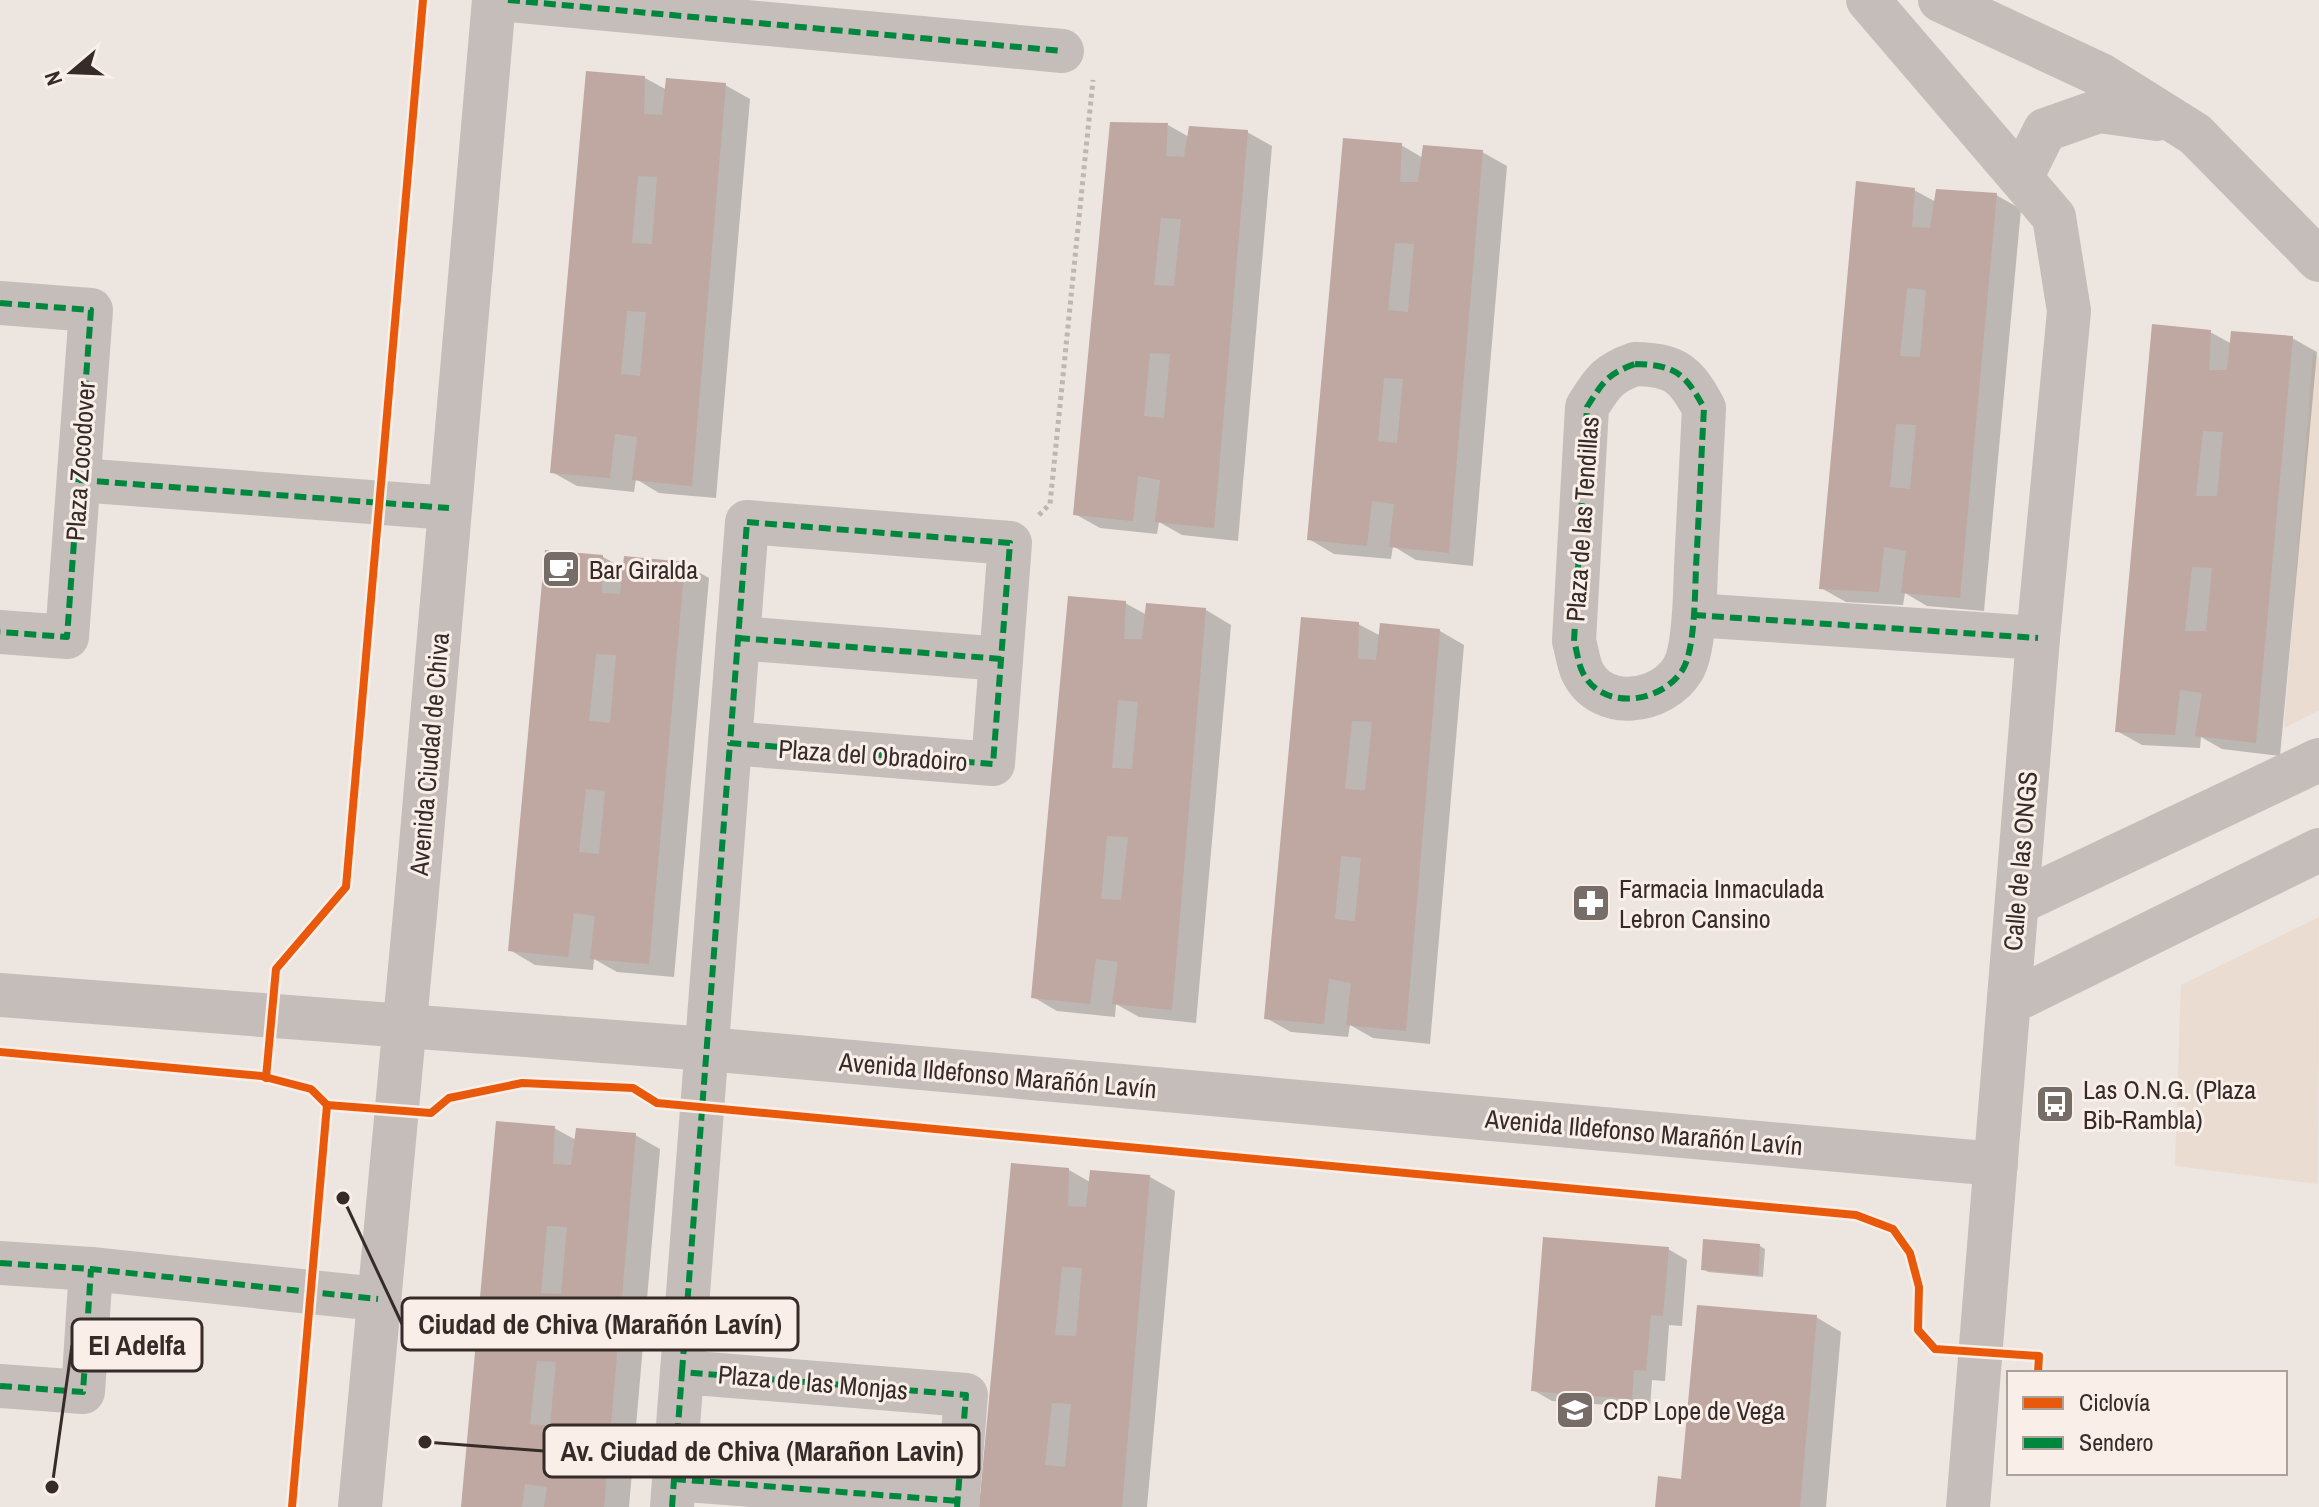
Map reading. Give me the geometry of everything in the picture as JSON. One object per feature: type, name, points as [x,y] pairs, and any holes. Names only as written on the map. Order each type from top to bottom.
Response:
[{"type":"street","name":"Avenida Ciudad de Chiva","points":[[360,1507],[494,0]]},
{"type":"street","points":[[508,0],[1062,51]]},
{"type":"street","points":[[1868,0],[2021,178],[2045,130],[2099,111],[2172,121]]},
{"type":"street","points":[[1940,0],[2101,75],[2195,134],[2319,260]]},
{"type":"street","name":"Calle de las ONGS","points":[[1968,1507],[2038,638],[2069,311],[2054,217],[2021,178]]},
{"type":"street","name":"Plaza Zocodover","points":[[0,303],[91,310],[67,637],[0,632]]},
{"type":"street","name":"Plaza de las Tendillas","points":[[1635,364],[1659,364],[1679,374],[1691,384],[1704,408],[1694,615],[1685,665],[1675,681],[1659,694],[1624,700],[1605,693],[1582,672],[1574,641],[1587,407],[1604,381],[1614,372],[1635,364]]},
{"type":"street","points":[[79,480],[449,508]]},
{"type":"street","points":[[682,1372],[747,522],[1010,543]]},
{"type":"street","name":"Plaza del Obradoiro","points":[[730,743],[993,764],[1010,543]]},
{"type":"street","points":[[1694,615],[2038,638]]},
{"type":"street","points":[[738,638],[1001,659]]},
{"type":"street","points":[[2017,903],[2319,760]]},
{"type":"street","points":[[2009,1003],[2319,850]]},
{"type":"street","name":"Avenida Ildefonso Marañón Lavín","points":[[0,995],[707,1049],[1996,1164]]},
{"type":"street","points":[[0,1263],[91,1269],[378,1299]]},
{"type":"street","points":[[0,1386],[83,1392],[91,1269]]},
{"type":"street","name":"Plaza de las Monjas","points":[[673,1493],[682,1372],[966,1395],[958,1504]]},
{"type":"street","points":[[673,1493],[958,1504]]},
{"type":"path","points":[[1010,543],[1050,504],[1096,58],[1062,51]]},
{"type":"shaded area","points":[[2313,352],[2319,359],[2319,710],[2284,728]]},
{"type":"shaded area","points":[[2319,917],[2318,1184],[2175,1166],[2181,985]]},
{"type":"building","points":[[586,71],[645,76],[644,114],[662,115],[666,78],[726,83],[692,486],[632,480],[637,437],[615,434],[610,478],[550,473]],"holes":[[[638,176],[657,177],[652,244],[632,243]],[[627,311],[646,312],[640,376],[621,374]]]},
{"type":"building","points":[[1110,122],[1168,123],[1166,156],[1184,157],[1189,126],[1248,130],[1214,528],[1155,522],[1160,480],[1138,476],[1133,521],[1073,515]],"holes":[[[1161,218],[1181,219],[1174,286],[1154,285]],[[1150,353],[1170,354],[1164,418],[1144,416]]]},
{"type":"building","points":[[1343,138],[1402,143],[1400,182],[1418,182],[1423,145],[1483,150],[1449,553],[1389,547],[1394,504],[1372,501],[1367,546],[1307,540]],"holes":[[[1395,243],[1414,244],[1408,312],[1388,310]],[[1384,378],[1403,379],[1397,443],[1378,441]]]},
{"type":"building","points":[[1856,181],[1915,188],[1912,227],[1930,228],[1936,189],[1997,193],[1960,598],[1901,593],[1906,551],[1884,547],[1879,592],[1819,589]],"holes":[[[1907,288],[1926,290],[1920,357],[1900,356]],[[1896,424],[1916,425],[1910,489],[1890,487]]]},
{"type":"building","points":[[2152,324],[2211,330],[2209,370],[2227,370],[2231,331],[2293,336],[2256,743],[2195,736],[2202,693],[2180,690],[2175,735],[2115,732]],"holes":[[[2203,431],[2223,432],[2217,496],[2196,496]],[[2192,567],[2212,568],[2206,631],[2185,631]]]},
{"type":"building","points":[[545,550],[603,555],[602,593],[620,594],[624,556],[685,562],[649,964],[590,959],[595,916],[574,913],[568,957],[508,951]],"holes":[[[596,654],[616,655],[610,723],[589,721]],[[586,789],[605,791],[599,854],[579,852]]]},
{"type":"building","points":[[1068,596],[1126,601],[1124,639],[1142,639],[1146,603],[1206,608],[1172,1010],[1112,1004],[1118,962],[1096,959],[1090,1004],[1031,998]],"holes":[[[1118,700],[1138,702],[1132,769],[1112,768]],[[1107,836],[1128,837],[1121,900],[1101,899]]]},
{"type":"building","points":[[1301,617],[1359,622],[1358,659],[1376,660],[1380,623],[1440,629],[1406,1031],[1346,1025],[1351,983],[1329,979],[1324,1024],[1264,1019]],"holes":[[[1352,721],[1372,722],[1365,790],[1345,789]],[[1341,856],[1361,858],[1355,921],[1335,919]]]},
{"type":"building","points":[[496,1121],[555,1126],[553,1164],[571,1165],[576,1128],[636,1133],[604,1507],[544,1507],[547,1487],[525,1484],[522,1507],[461,1507]],"holes":[[[547,1226],[567,1227],[561,1294],[541,1293]],[[537,1361],[556,1362],[550,1426],[530,1424]]]},
{"type":"building","points":[[1011,1163],[1069,1168],[1068,1206],[1086,1207],[1090,1170],[1150,1175],[1122,1507],[979,1507]],"holes":[[[1062,1267],[1082,1268],[1076,1336],[1055,1335]],[[1052,1403],[1071,1404],[1065,1467],[1045,1465]]]},
{"type":"building","points":[[1543,1237],[1669,1247],[1663,1316],[1651,1315],[1646,1371],[1634,1370],[1632,1399],[1531,1391]]},
{"type":"building","points":[[1703,1239],[1760,1244],[1758,1275],[1701,1270]]},
{"type":"building","points":[[1697,1305],[1817,1315],[1800,1507],[1655,1507],[1658,1476],[1681,1479]]},
{"type":"marked path","points":[[508,0],[1062,51]]},
{"type":"marked path","points":[[0,303],[91,310],[67,637],[0,632]]},
{"type":"marked path","points":[[1635,364],[1660,366],[1677,373],[1691,386],[1704,408],[1695,605],[1687,660],[1673,681],[1647,696],[1617,698],[1591,684],[1582,671],[1574,641],[1587,407],[1606,380],[1635,364]]},
{"type":"marked path","points":[[79,480],[449,508]]},
{"type":"marked path","points":[[747,522],[1010,543],[993,764],[730,743],[747,522]]},
{"type":"marked path","points":[[1694,615],[2038,638]]},
{"type":"marked path","points":[[738,638],[1001,659]]},
{"type":"marked path","points":[[682,1372],[730,743]]},
{"type":"marked path","points":[[0,1263],[91,1269],[378,1299]]},
{"type":"marked path","points":[[0,1386],[83,1392],[91,1269]]},
{"type":"marked path","points":[[672,1507],[682,1372],[966,1395],[957,1507]]},
{"type":"marked path","points":[[674,1479],[958,1501]]},
{"type":"cycle path","points":[[266,1078],[276,969],[346,887],[423,0]]},
{"type":"cycle path","points":[[0,1052],[261,1076],[311,1089],[327,1105],[431,1113],[449,1098],[522,1083],[633,1088],[657,1103],[1856,1215],[1893,1229],[1910,1253],[1919,1287],[1918,1330],[1935,1349],[2039,1356],[2038,1371]]},
{"type":"cycle path","points":[[292,1507],[327,1105]]},
{"type":"place","name":"Bar Giralda","points":[[561,569]]},
{"type":"place","name":"Farmacia Inmaculada Lebron Cansino","points":[[1591,903]]},
{"type":"place","name":"Las O.N.G. (Plaza Bib-Rambla)","points":[[2055,1104]]},
{"type":"place","name":"Ciudad de Chiva (Marañón Lavín)","points":[[343,1198]]},
{"type":"place","name":"CDP Lope de Vega","points":[[1575,1410]]},
{"type":"place","name":"Av. Ciudad de Chiva (Marañon Lavin)","points":[[425,1442]]},
{"type":"place","name":"EI Adelfa","points":[[52,1487]]}]
